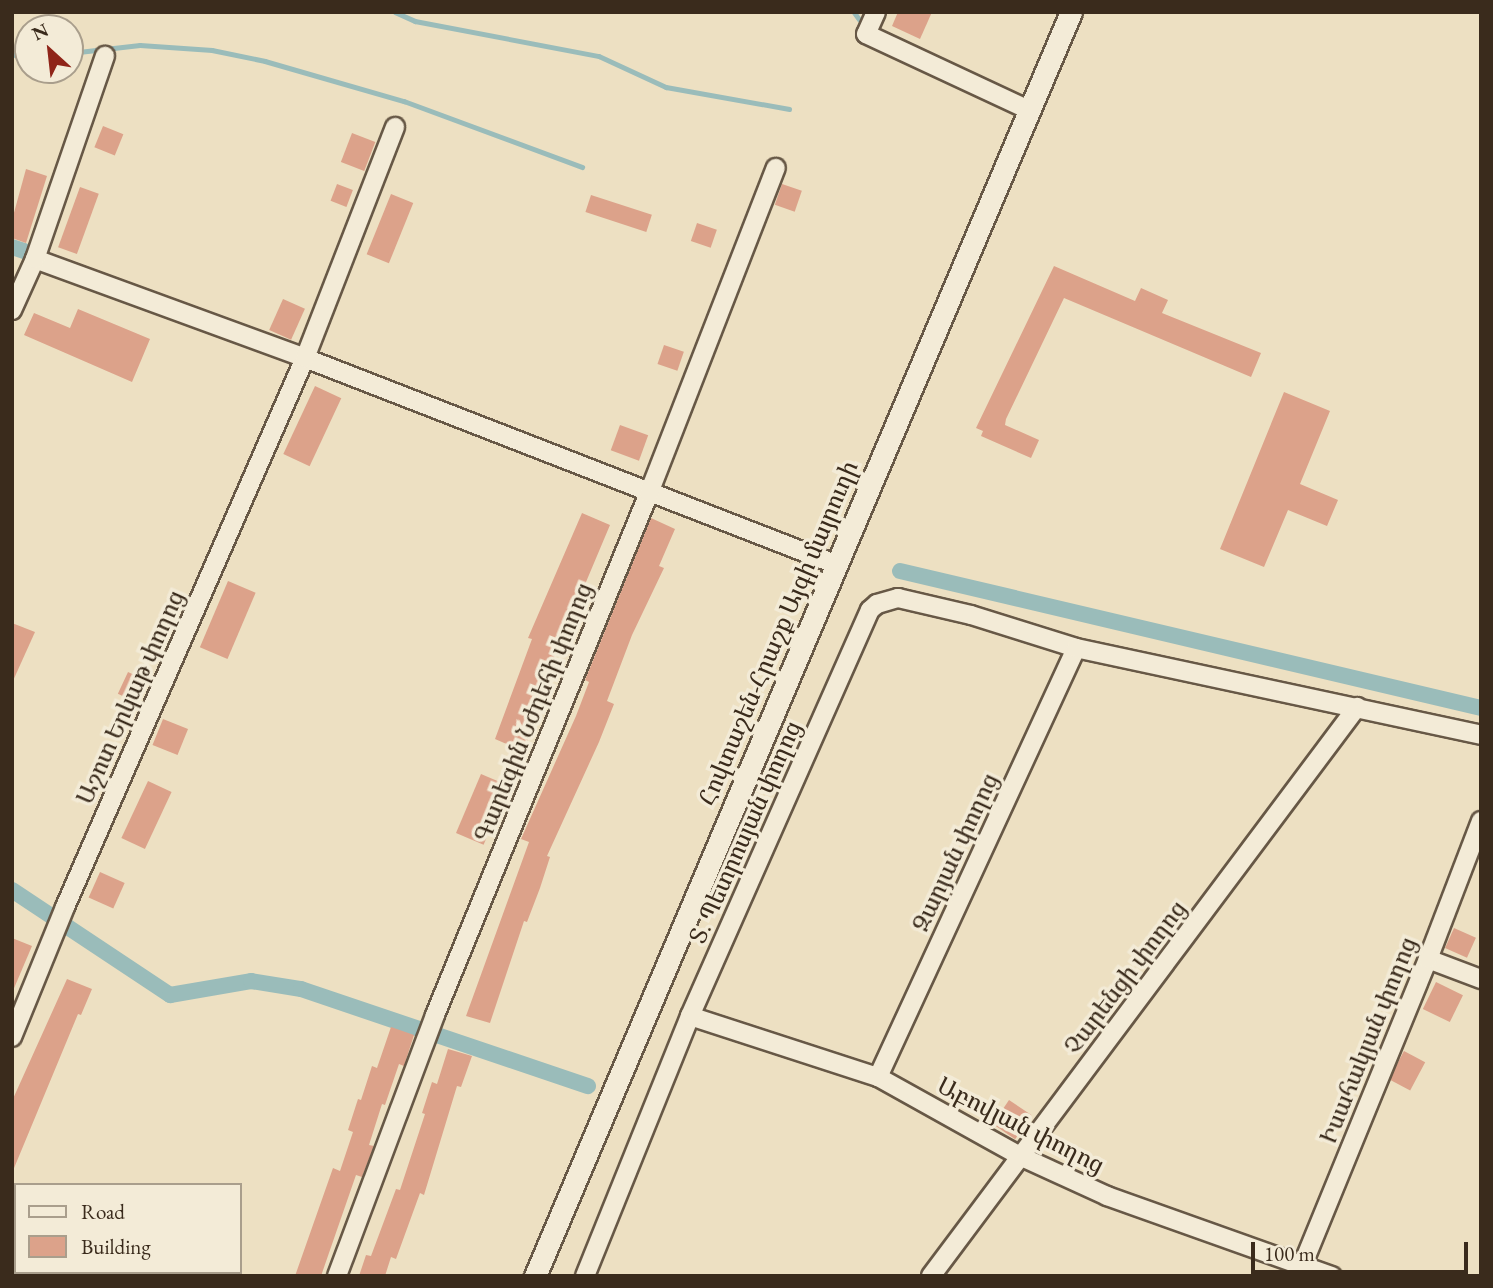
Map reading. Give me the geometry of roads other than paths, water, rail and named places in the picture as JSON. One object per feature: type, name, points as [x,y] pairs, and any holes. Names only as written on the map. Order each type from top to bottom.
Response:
[{"type":"street","points":[[876,12],[866,34],[1029,110]]},
{"type":"street","name":"Հովտաշեն-Հրաշք Այգի մայրուղի","points":[[535,1276],[1071,12]]},
{"type":"street","points":[[12,310],[35,259],[105,55]]},
{"type":"street","points":[[305,358],[395,127]]},
{"type":"street","name":"Գարեգին Նժդեհի փողոց","points":[[337,1276],[425,1040],[649,493],[776,168]]},
{"type":"street","points":[[35,259],[305,358],[835,564]]},
{"type":"street","name":"Աշոտ Երկաթ փողոց","points":[[12,1037],[52,935],[305,358]]},
{"type":"street","name":"Տ. Պետրոսյան փողոց","points":[[585,1276],[690,1016],[870,610],[883,601],[898,598],[971,615],[1076,648],[1481,735]]},
{"type":"street","name":"Զարյան փողոց","points":[[878,1077],[1076,648]]},
{"type":"street","name":"Չարենցի փողոց","points":[[932,1276],[1357,707]]},
{"type":"street","name":"Իսահակյան փողոց","points":[[1300,1272],[1428,959],[1481,821]]},
{"type":"street","points":[[1428,959],[1481,979]]},
{"type":"street","name":"Աբովյան փողոց","points":[[690,1016],[878,1077],[1021,1157],[1107,1196],[1300,1272],[1332,1276]]},
{"type":"waterway","points":[[395,12],[415,21],[599,56],[666,87],[789,109]]},
{"type":"waterway","points":[[854,12],[859,19]]},
{"type":"waterway","points":[[84,51],[140,45],[212,50],[265,61],[404,101],[582,167]]},
{"type":"waterway","points":[[12,247],[24,251]]},
{"type":"waterway","points":[[900,571],[1481,708]]},
{"type":"waterway","points":[[12,890],[170,995],[251,981],[301,989],[588,1086]]}]
